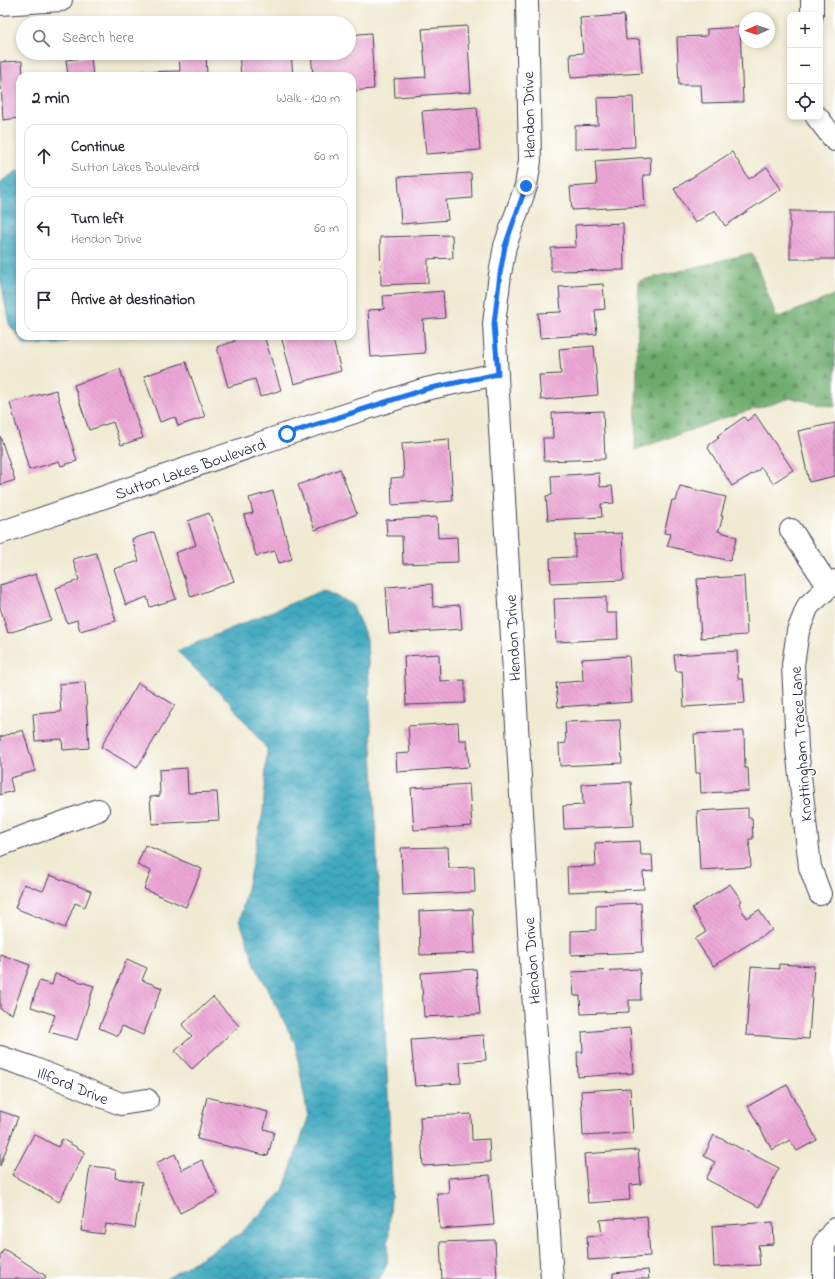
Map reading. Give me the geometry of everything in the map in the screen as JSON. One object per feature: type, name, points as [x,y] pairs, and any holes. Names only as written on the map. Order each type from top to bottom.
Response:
[{"type":"street","points":[[0,4],[61,0]]},
{"type":"street","name":"Hendon Drive","points":[[527,0],[530,161],[526,186],[505,246],[494,324],[527,892],[552,1279]]},
{"type":"street","points":[[812,0],[812,12]]},
{"type":"street","points":[[819,120],[835,140]]},
{"type":"street","name":"Sutton Lakes Boulevard","points":[[0,533],[287,434],[426,389],[498,374]]},
{"type":"street","points":[[791,530],[832,584]]},
{"type":"street","name":"Knottingham Trace Lane","points":[[820,894],[810,867],[797,748],[793,665],[798,631],[808,606],[832,584]]},
{"type":"street","points":[[0,844],[98,810]]},
{"type":"street","name":"Illford Drive","points":[[0,1057],[30,1067],[121,1104],[147,1100]]},
{"type":"street","points":[[824,1279],[824,1244],[835,1229]]},
{"type":"green space","points":[[752,253],[777,318],[835,295],[835,407],[791,398],[724,418],[635,450],[639,281]]},
{"type":"water","points":[[16,172],[16,333],[9,324],[0,276],[0,182]]},
{"type":"water","points":[[21,340],[72,340],[60,344],[25,345]]},
{"type":"water","points":[[323,590],[352,604],[367,639],[392,1181],[387,1264],[380,1279],[166,1279],[241,1233],[283,1191],[308,1118],[295,1043],[256,967],[240,921],[263,812],[267,749],[231,704],[177,651]]},
{"type":"building","points":[[624,15],[626,40],[639,39],[642,73],[571,78],[570,54],[583,53],[580,18]]},
{"type":"building","points":[[467,26],[471,92],[395,97],[394,79],[426,77],[422,29]]},
{"type":"building","points":[[739,27],[743,102],[702,103],[701,85],[679,85],[677,37],[707,36],[707,29]]},
{"type":"building","points":[[371,33],[374,89],[356,91],[356,72],[313,72],[312,60],[356,60],[356,34]]},
{"type":"building","points":[[66,60],[91,60],[93,72],[68,72]]},
{"type":"building","points":[[179,60],[206,60],[207,72],[142,72],[180,71]]},
{"type":"building","points":[[240,60],[292,60],[293,72],[241,72]]},
{"type":"building","points":[[22,61],[23,72],[16,72],[16,118],[3,120],[0,62]]},
{"type":"building","points":[[633,97],[635,147],[575,149],[575,126],[598,125],[597,98]]},
{"type":"building","points":[[477,107],[480,150],[426,154],[422,111]]},
{"type":"building","points":[[732,152],[749,179],[767,167],[781,189],[725,226],[715,210],[695,223],[674,189]]},
{"type":"building","points":[[650,157],[651,175],[643,175],[645,206],[572,210],[570,187],[597,185],[595,161]]},
{"type":"building","points":[[471,173],[472,198],[446,200],[448,220],[401,224],[398,177]]},
{"type":"building","points":[[790,211],[835,211],[835,259],[790,259]]},
{"type":"building","points":[[623,223],[624,270],[551,271],[551,248],[576,247],[575,225]]},
{"type":"building","points":[[452,235],[453,258],[428,259],[428,283],[381,285],[380,237]]},
{"type":"building","points":[[603,284],[605,309],[595,310],[597,334],[540,338],[538,313],[561,312],[559,287]]},
{"type":"building","points":[[443,291],[445,318],[423,320],[425,353],[371,357],[368,310],[384,309],[383,296]]},
{"type":"building","points":[[265,340],[281,390],[260,397],[255,379],[228,387],[217,347],[235,341]]},
{"type":"building","points":[[282,340],[333,340],[341,371],[294,384]]},
{"type":"building","points":[[594,346],[598,395],[541,400],[539,375],[561,374],[559,349]]},
{"type":"building","points":[[186,362],[205,417],[178,426],[175,417],[160,422],[144,376]]},
{"type":"building","points":[[120,369],[143,438],[121,445],[113,422],[89,430],[74,385]]},
{"type":"building","points":[[56,390],[77,461],[61,466],[59,461],[29,470],[10,403]]},
{"type":"building","points":[[603,411],[605,459],[544,461],[543,438],[553,438],[552,413]]},
{"type":"building","points":[[755,414],[793,470],[773,483],[761,467],[759,470],[732,486],[708,448],[709,445],[719,438],[717,436],[744,417],[747,421]]},
{"type":"building","points":[[835,423],[835,476],[809,482],[798,431]]},
{"type":"building","points":[[0,436],[15,480],[0,485]]},
{"type":"building","points":[[449,439],[453,501],[392,505],[391,478],[404,477],[402,443]]},
{"type":"building","points":[[340,469],[357,514],[315,530],[298,485]]},
{"type":"building","points":[[599,473],[600,487],[612,486],[614,503],[601,504],[602,517],[548,520],[546,496],[552,495],[551,476]]},
{"type":"building","points":[[680,486],[726,497],[721,516],[723,516],[718,531],[737,537],[730,561],[667,546],[671,534],[664,533],[672,500],[676,501]]},
{"type":"building","points":[[273,491],[292,559],[279,563],[275,551],[256,556],[244,515],[253,513],[249,498]]},
{"type":"building","points":[[209,513],[234,581],[191,597],[175,553],[196,545],[188,521]]},
{"type":"building","points":[[437,517],[438,538],[457,537],[458,562],[403,564],[402,536],[387,536],[386,520]]},
{"type":"building","points":[[154,532],[176,599],[150,607],[147,597],[126,605],[114,569],[139,561],[132,539]]},
{"type":"building","points":[[622,533],[624,580],[551,583],[550,558],[575,557],[575,535]]},
{"type":"building","points":[[96,553],[116,621],[80,631],[77,620],[67,623],[56,588],[79,580],[73,559]]},
{"type":"building","points":[[36,574],[51,620],[8,633],[0,607],[0,585]]},
{"type":"building","points":[[744,576],[747,635],[701,638],[697,579]]},
{"type":"building","points":[[432,584],[433,607],[460,605],[462,629],[389,634],[386,587]]},
{"type":"building","points":[[606,597],[606,613],[617,613],[618,639],[556,642],[554,599]]},
{"type":"building","points":[[737,651],[738,679],[743,679],[745,703],[684,707],[682,671],[676,671],[674,655]]},
{"type":"building","points":[[439,654],[440,681],[465,680],[465,703],[406,705],[404,656]]},
{"type":"building","points":[[629,656],[632,702],[558,707],[556,683],[583,681],[582,659]]},
{"type":"building","points":[[85,682],[89,748],[63,750],[62,739],[35,741],[33,714],[61,712],[59,684]]},
{"type":"building","points":[[138,683],[175,705],[137,768],[101,747]]},
{"type":"building","points":[[620,720],[622,763],[560,766],[559,744],[566,743],[565,722]]},
{"type":"building","points":[[458,723],[459,740],[467,740],[469,767],[397,772],[396,754],[410,753],[408,726]]},
{"type":"building","points":[[23,730],[35,771],[10,778],[13,791],[0,795],[0,737]]},
{"type":"building","points":[[744,731],[745,768],[748,768],[749,791],[701,793],[700,773],[696,773],[694,734]]},
{"type":"building","points":[[187,768],[188,793],[217,792],[219,820],[152,824],[150,797],[160,796],[159,770]]},
{"type":"building","points":[[631,782],[634,826],[564,829],[563,806],[583,805],[582,784]]},
{"type":"building","points":[[469,784],[472,826],[414,830],[411,788]]},
{"type":"building","points":[[748,808],[748,818],[752,818],[753,839],[749,839],[751,867],[700,870],[697,811]]},
{"type":"building","points":[[640,841],[641,855],[652,855],[653,871],[643,872],[644,889],[568,892],[567,867],[596,866],[595,843]]},
{"type":"building","points":[[145,845],[202,869],[186,907],[144,889],[151,871],[137,865]]},
{"type":"building","points":[[448,847],[449,868],[474,867],[475,892],[403,895],[401,848]]},
{"type":"building","points":[[50,875],[91,891],[85,907],[75,903],[65,928],[15,908],[24,884],[43,891]]},
{"type":"building","points":[[730,884],[742,901],[739,903],[746,918],[759,910],[772,930],[713,966],[695,939],[706,932],[692,908]]},
{"type":"building","points":[[641,903],[643,952],[571,955],[571,931],[596,930],[596,905]]},
{"type":"building","points":[[473,909],[475,953],[420,955],[419,911]]},
{"type":"building","points":[[0,954],[30,965],[12,1014],[0,1009]]},
{"type":"building","points":[[127,959],[147,968],[142,980],[162,988],[143,1035],[122,1026],[118,1036],[99,1028]]},
{"type":"building","points":[[779,964],[814,966],[809,1039],[746,1035],[751,967],[779,969]]},
{"type":"building","points":[[476,969],[480,1014],[424,1017],[421,973]]},
{"type":"building","points":[[640,969],[641,1000],[629,1000],[629,1012],[581,1014],[580,996],[574,996],[572,972]]},
{"type":"building","points":[[55,974],[94,986],[77,1040],[49,1032],[55,1015],[31,1007],[39,981],[52,985]]},
{"type":"building","points":[[213,997],[239,1026],[192,1069],[175,1051],[192,1036],[182,1025]]},
{"type":"building","points":[[630,1028],[633,1073],[578,1077],[577,1052],[583,1052],[582,1032]]},
{"type":"building","points":[[484,1035],[486,1060],[460,1062],[461,1083],[415,1086],[411,1040]]},
{"type":"building","points":[[787,1085],[817,1140],[797,1151],[790,1140],[772,1150],[748,1106]]},
{"type":"building","points":[[630,1088],[633,1133],[583,1136],[581,1091]]},
{"type":"building","points":[[207,1097],[268,1112],[264,1129],[274,1132],[268,1156],[197,1139]]},
{"type":"building","points":[[0,1111],[18,1117],[0,1166]]},
{"type":"building","points":[[471,1114],[472,1140],[489,1139],[490,1162],[423,1166],[420,1117]]},
{"type":"building","points":[[34,1134],[58,1147],[62,1139],[85,1152],[59,1202],[12,1175]]},
{"type":"building","points":[[714,1135],[779,1168],[759,1207],[706,1179],[715,1162],[704,1156]]},
{"type":"building","points":[[638,1150],[641,1184],[629,1185],[630,1200],[588,1203],[584,1154]]},
{"type":"building","points":[[175,1154],[182,1170],[202,1160],[218,1194],[180,1213],[156,1163]]},
{"type":"building","points":[[90,1166],[116,1169],[115,1178],[142,1182],[135,1228],[106,1224],[104,1234],[81,1231]]},
{"type":"building","points":[[490,1175],[494,1225],[440,1229],[437,1193],[449,1193],[448,1178]]},
{"type":"building","points":[[647,1216],[650,1256],[588,1260],[587,1236],[602,1235],[600,1220]]},
{"type":"building","points":[[773,1222],[774,1244],[758,1245],[760,1265],[714,1267],[712,1226]]},
{"type":"building","points":[[495,1240],[497,1279],[442,1279],[440,1242]]},
{"type":"building","points":[[4,1249],[46,1276],[44,1279],[0,1279],[0,1256]]},
{"type":"building","points":[[648,1270],[649,1279],[613,1279],[613,1273]]},
{"type":"route","points":[[287,434],[426,389],[498,374],[494,324],[500,274],[505,246],[526,186]]}]
